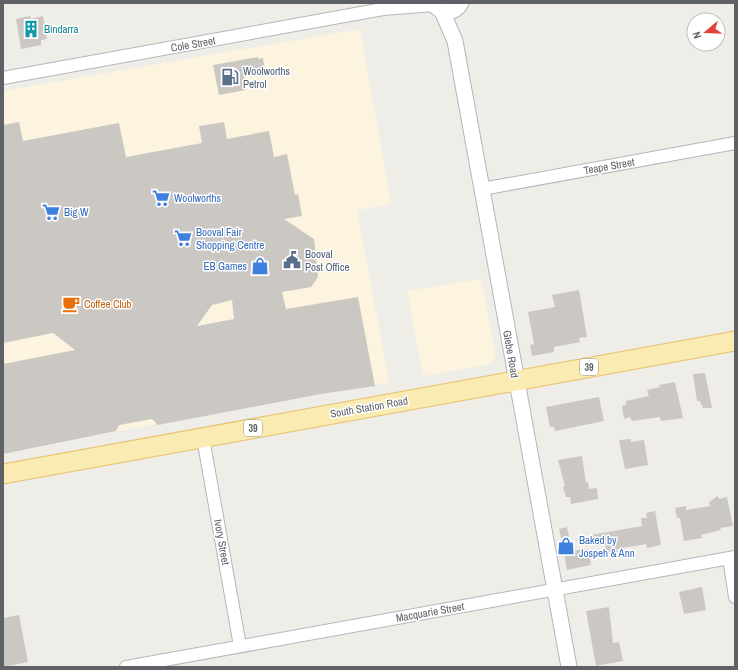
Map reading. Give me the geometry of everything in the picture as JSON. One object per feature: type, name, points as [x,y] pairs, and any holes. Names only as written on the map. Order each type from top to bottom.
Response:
[{"type":"main road","name":"South Station Road","points":[[3,474],[735,341]]},
{"type":"street","name":"Cole Street","points":[[383,9],[400,3]]},
{"type":"street","name":"Cole Street","points":[[3,78],[383,9],[445,6]]},
{"type":"street","name":"Glebe Road","points":[[445,6],[455,41],[568,667]]},
{"type":"street","name":"Teape Street","points":[[482,189],[735,143]]},
{"type":"street","name":"Ivory Street","points":[[203,438],[240,646]]},
{"type":"street","name":"Macquarie Street","points":[[126,667],[732,557]]},
{"type":"street","points":[[732,557],[735,597]]},
{"type":"shaded area","name":"Booval Fair Shopping Centre","points":[[360,29],[391,204],[357,210],[389,382],[3,452],[3,91]]},
{"type":"shaded area","points":[[481,279],[496,357],[490,364],[423,376],[407,291]]},
{"type":"building","name":"Bindarra","points":[[30,16],[31,19],[43,16],[47,39],[41,40],[41,45],[21,49],[16,19]]},
{"type":"building","points":[[258,57],[258,59],[263,58],[265,71],[244,76],[246,90],[219,95],[213,65]]},
{"type":"building","name":"Booval Fair Shopping Centre","points":[[19,122],[23,141],[119,123],[126,157],[202,143],[199,126],[224,122],[227,139],[269,131],[274,157],[287,154],[295,195],[298,194],[302,216],[284,219],[314,239],[318,277],[311,287],[282,292],[286,309],[358,297],[375,386],[321,394],[158,425],[152,419],[119,425],[116,431],[3,454],[3,364],[75,350],[53,333],[3,343],[3,125]],"holes":[[[232,300],[234,319],[197,326],[212,305]]]},
{"type":"building","points":[[579,290],[587,337],[579,338],[580,342],[554,347],[554,352],[532,356],[530,345],[534,344],[528,312],[555,307],[552,295]]},
{"type":"building","points":[[705,373],[712,408],[703,408],[700,401],[697,401],[693,374]]},
{"type":"building","points":[[675,382],[683,418],[661,421],[660,417],[632,421],[630,417],[624,419],[622,406],[626,405],[626,401],[649,396],[647,390],[660,387],[659,385]]},
{"type":"building","points":[[599,397],[604,421],[555,431],[554,427],[550,427],[546,407]]},
{"type":"building","points":[[631,439],[631,442],[644,440],[648,465],[625,469],[619,440]]},
{"type":"building","points":[[582,456],[586,483],[588,482],[589,489],[597,488],[598,499],[571,504],[570,497],[566,497],[563,487],[565,486],[558,460]]},
{"type":"building","points":[[718,496],[719,499],[727,497],[733,526],[720,528],[721,530],[701,535],[702,538],[684,541],[680,518],[677,518],[675,508],[686,506],[686,510],[710,506],[709,502]]},
{"type":"building","points":[[655,511],[661,545],[647,548],[646,544],[617,549],[618,552],[607,554],[605,544],[593,546],[591,535],[642,526],[641,518],[647,518],[646,513]]},
{"type":"building","points":[[567,527],[572,551],[588,549],[591,565],[567,570],[564,552],[561,553],[560,542],[562,542],[559,529]]},
{"type":"building","points":[[702,587],[706,610],[684,614],[679,592]]},
{"type":"building","points":[[609,607],[613,643],[619,642],[623,661],[596,666],[586,611]]},
{"type":"building","points":[[19,615],[28,662],[3,667],[3,618]]},
{"type":"place","name":"Bindarra","points":[[31,29]]},
{"type":"place","name":"Woolworths Petrol","points":[[230,77]]},
{"type":"place","name":"Woolworths","points":[[161,198]]},
{"type":"place","name":"Big W","points":[[51,212]]},
{"type":"place","name":"Booval Fair Shopping Centre","points":[[183,238]]},
{"type":"place","name":"Booval Post Office","points":[[292,260]]},
{"type":"place","name":"EB Games","points":[[260,266]]},
{"type":"place","name":"Coffee Club","points":[[71,304]]},
{"type":"place","name":"Baked by Jospeh & Ann","points":[[566,546]]}]
